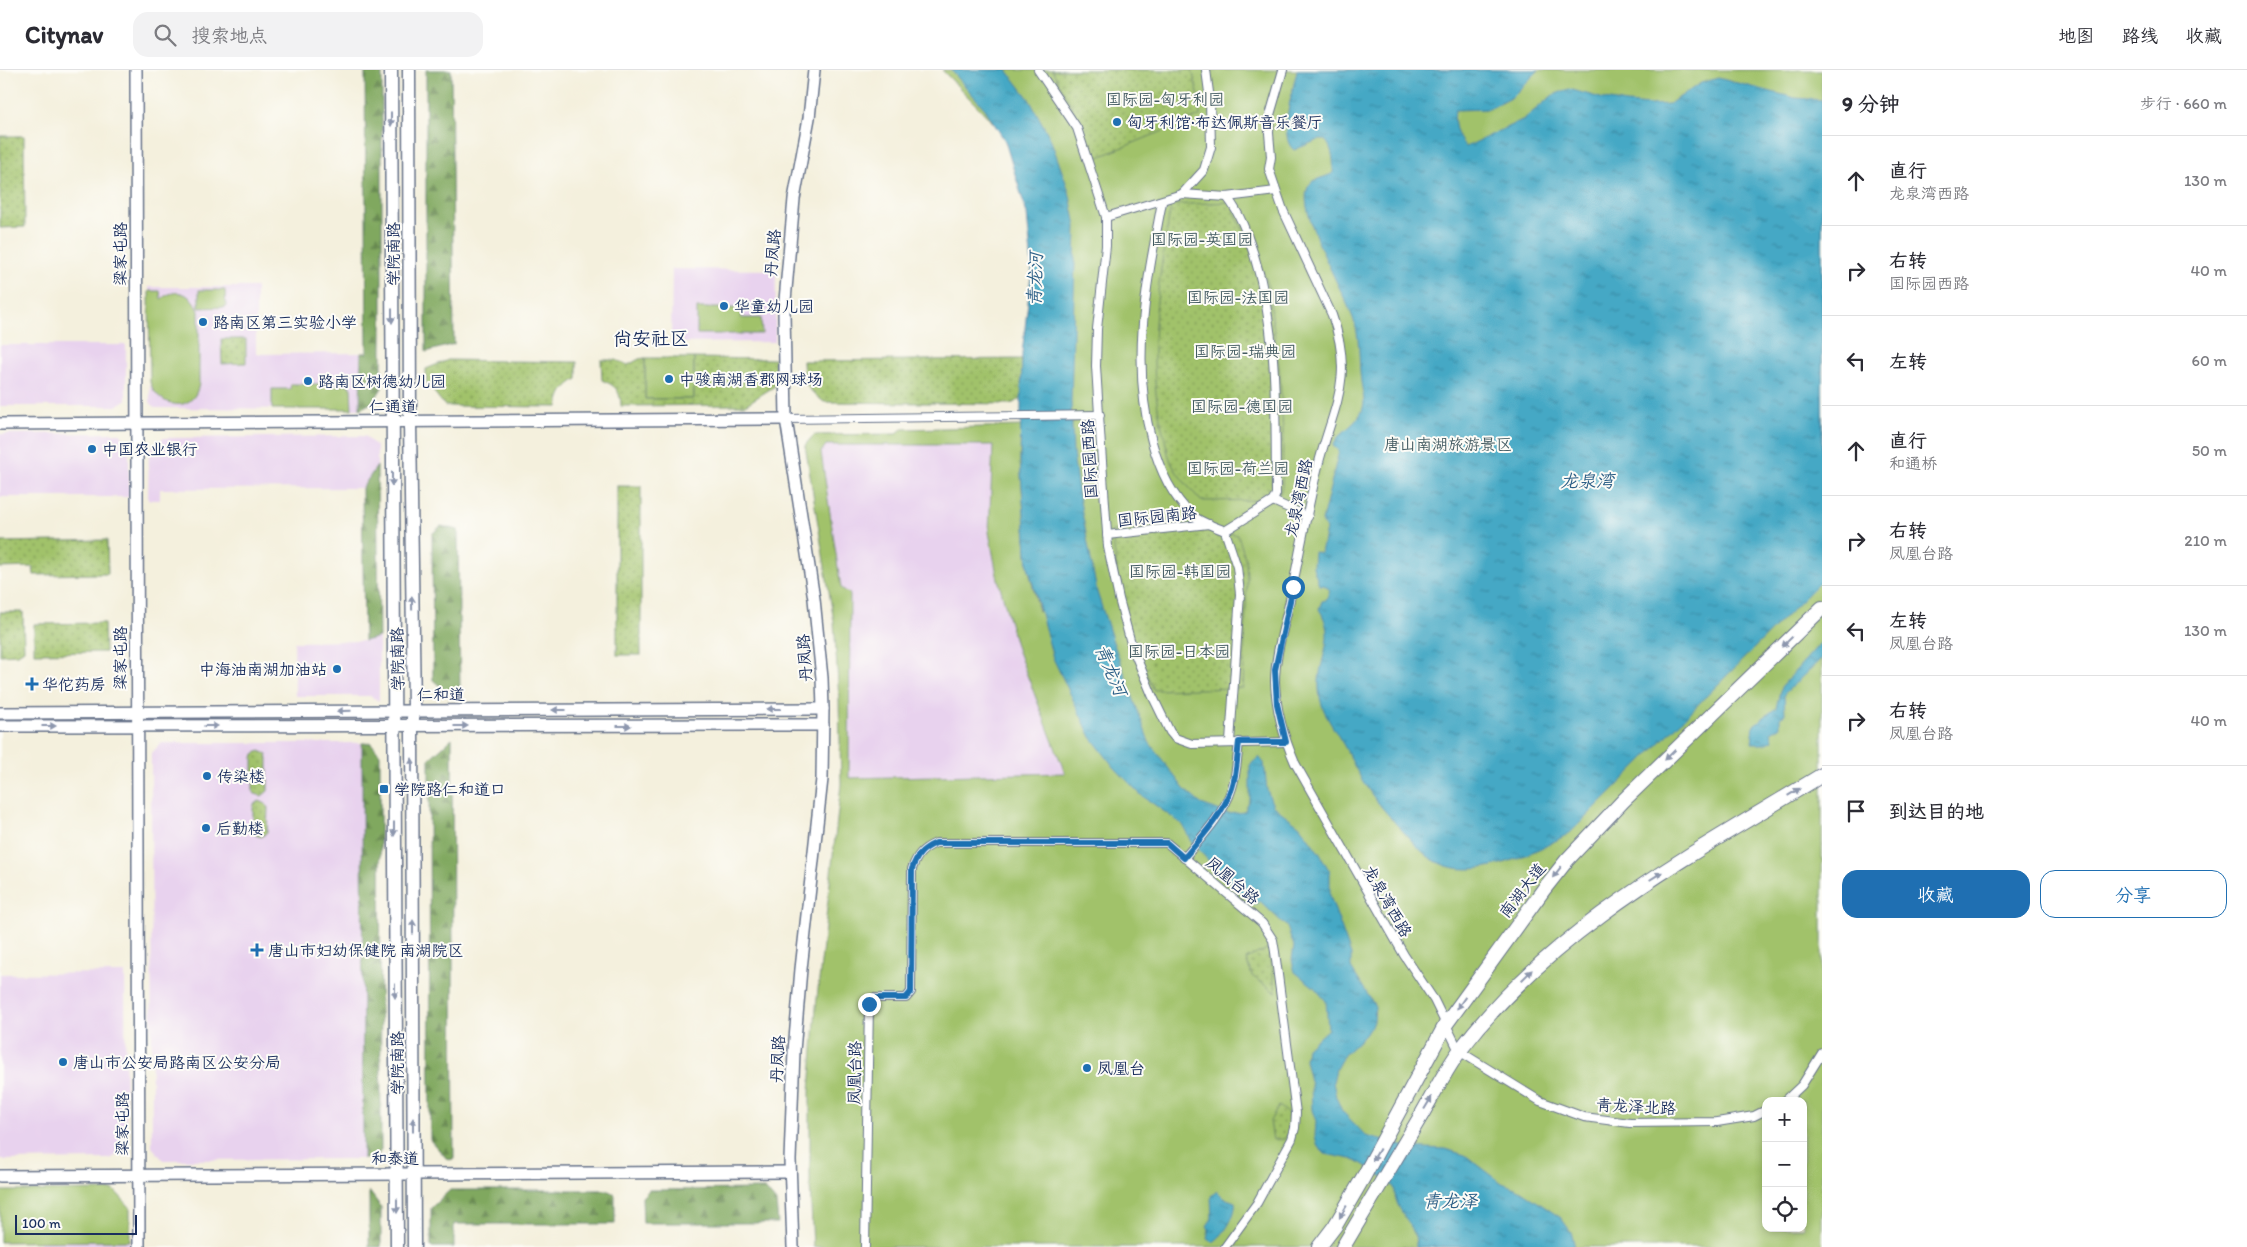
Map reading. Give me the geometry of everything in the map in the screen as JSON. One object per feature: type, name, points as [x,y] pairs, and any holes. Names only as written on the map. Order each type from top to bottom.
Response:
[{"type":"highway","name":"南湖大道","points":[[1318,1247],[1335,1226],[1388,1135],[1446,1024],[1521,918],[1567,860],[1624,800],[1822,608]]},
{"type":"highway","points":[[1343,1247],[1459,1051],[1484,1020],[1541,961],[1590,922],[1650,880],[1822,775]]},
{"type":"main road","name":"梁家屯路","points":[[136,70],[136,726],[139,1247]]},
{"type":"main road","name":"学院南路","points":[[391,70],[397,1247]]},
{"type":"main road","name":"学院南路","points":[[409,70],[410,422],[414,710],[412,727],[414,1247]]},
{"type":"main road","name":"丹凤路","points":[[793,1247],[790,1172],[796,1016],[822,789],[823,709],[822,678],[814,599],[786,419],[784,312],[794,200],[809,118],[814,70]]},
{"type":"main road","name":"仁通道","points":[[0,424],[786,419]]},
{"type":"main road","name":"仁和道","points":[[0,713],[823,709]]},
{"type":"main road","name":"仁和道","points":[[0,726],[412,727],[823,725]]},
{"type":"main road","name":"和泰道","points":[[0,1176],[790,1172]]},
{"type":"street","name":"国际园西路","points":[[1038,70],[1077,128],[1106,217],[1106,246],[1097,329],[1096,366],[1107,535],[1118,599],[1132,648],[1152,695],[1170,732],[1175,738],[1192,744],[1286,742]]},
{"type":"street","points":[[1182,194],[1204,170],[1211,147],[1210,100],[1206,70]]},
{"type":"street","name":"龙泉湾西路","points":[[1283,70],[1270,114],[1271,157],[1269,169],[1276,191],[1332,315],[1338,333],[1343,363],[1341,390],[1318,466],[1275,670],[1277,704],[1286,742],[1296,763],[1356,872],[1404,955],[1434,1000],[1446,1024]]},
{"type":"street","points":[[1106,217],[1162,202],[1182,194],[1227,197],[1276,191]]},
{"type":"street","points":[[1225,531],[1273,501],[1276,494],[1274,377],[1270,316],[1247,233],[1238,211],[1227,197]]},
{"type":"street","points":[[1162,202],[1146,286],[1141,341],[1143,397],[1153,445],[1165,480],[1192,515],[1225,531],[1236,566],[1240,594],[1230,742]]},
{"type":"street","points":[[786,419],[1100,415]]},
{"type":"street","points":[[1273,501],[1308,517]]},
{"type":"street","name":"国际园南路","points":[[1107,535],[1210,524]]},
{"type":"street","points":[[1184,858],[1222,808],[1233,785],[1239,742]]},
{"type":"street","name":"凤凰台路","points":[[865,1247],[869,1004],[873,998],[906,998],[911,992],[912,869],[916,858],[923,849],[936,843],[1167,843],[1251,913],[1268,930],[1273,940],[1296,1113],[1295,1128],[1292,1139],[1256,1203],[1225,1247]]},
{"type":"street","points":[[1446,1024],[1459,1051]]},
{"type":"street","name":"青龙泽北路","points":[[1459,1051],[1540,1101],[1584,1117],[1630,1122],[1717,1122],[1754,1116],[1762,1112]]},
{"type":"street","points":[[1789,1097],[1802,1085],[1822,1053]]},
{"type":"shaded area","name":"华童幼儿园","points":[[672,269],[776,270],[775,342],[671,343]]},
{"type":"shaded area","name":"路南区第三实验小学","points":[[149,287],[256,287],[256,354],[361,353],[360,409],[155,408],[150,402]]},
{"type":"shaded area","points":[[0,345],[126,345],[126,400],[116,406],[0,406]]},
{"type":"shaded area","points":[[120,433],[129,447],[129,497],[0,497],[0,434]]},
{"type":"shaded area","points":[[365,436],[377,447],[377,466],[362,488],[160,489],[160,500],[148,500],[149,450],[163,438]]},
{"type":"shaded area","points":[[826,445],[994,445],[989,532],[997,575],[1017,649],[1065,773],[849,778],[850,594],[841,588],[821,451]]},
{"type":"shaded area","name":"中海油南湖加油站","points":[[379,637],[379,701],[370,696],[295,696],[294,642],[364,641]]},
{"type":"shaded area","name":"唐山市妇幼保健院 南湖院区","points":[[162,743],[362,743],[363,1159],[163,1160],[152,1147],[151,753]]},
{"type":"shaded area","name":"唐山市公安局路南区公安分局","points":[[125,973],[126,1150],[110,1159],[0,1160],[0,974]]},
{"type":"shaded area","points":[[39,1241],[130,1241],[130,1247],[39,1247]]},
{"type":"green space","points":[[365,70],[382,70],[382,388],[373,402],[360,409],[361,353],[367,353]]},
{"type":"green space","points":[[426,70],[451,70],[454,344],[426,352]]},
{"type":"green space","name":"唐山南湖旅游景区","points":[[942,70],[1822,70],[1822,1247],[813,1247],[810,1184],[810,1091],[816,1007],[841,784],[839,699],[834,622],[805,445],[814,435],[896,434],[902,429],[1021,426],[1020,461],[1028,566],[1039,612],[1042,259],[1012,142]],"holes":[[[826,445],[993,445],[989,532],[997,575],[1017,649],[1065,773],[849,778],[850,594],[841,588],[821,452]]]},
{"type":"green space","name":"国际园-匈牙利园","points":[[1052,70],[1192,70],[1199,97],[1200,116],[1094,159],[1073,109]]},
{"type":"green space","points":[[0,136],[24,136],[25,227],[0,228]]},
{"type":"green space","points":[[1230,202],[1267,281],[1280,375],[1283,433],[1282,486],[1278,500],[1201,501],[1181,478],[1171,462],[1157,404],[1154,347],[1155,319],[1171,205]]},
{"type":"green space","points":[[199,290],[225,290],[226,307],[199,308]]},
{"type":"green space","points":[[149,291],[160,291],[161,299],[173,293],[188,296],[199,311],[199,384],[196,394],[183,404],[168,402],[160,398],[150,382]]},
{"type":"green space","points":[[697,308],[741,308],[741,318],[761,318],[762,334],[697,334]]},
{"type":"green space","points":[[221,339],[246,339],[246,363],[222,364]]},
{"type":"green space","name":"中骏南湖香郡网球场","points":[[645,358],[694,358],[694,399],[645,399]]},
{"type":"green space","points":[[645,358],[645,399],[694,399],[694,358],[775,359],[775,386],[745,405],[621,406],[620,396],[616,389],[611,384],[602,380],[601,360],[616,360],[628,365]]},
{"type":"green space","points":[[1022,359],[1023,398],[1011,404],[824,402],[809,389],[805,381],[803,361]]},
{"type":"green space","points":[[448,360],[577,362],[577,379],[564,390],[558,407],[445,406],[426,382],[426,369]]},
{"type":"green space","points":[[291,384],[325,384],[326,387],[349,384],[349,387],[351,387],[352,409],[272,409],[272,389],[290,389]]},
{"type":"green space","points":[[377,466],[379,637],[364,641],[362,488]]},
{"type":"green space","points":[[617,486],[641,486],[641,655],[617,655]]},
{"type":"green space","points":[[441,526],[458,530],[460,694],[448,693],[433,680],[432,534]]},
{"type":"green space","points":[[1209,529],[1238,535],[1246,561],[1243,688],[1154,690],[1135,649],[1120,599],[1112,531]]},
{"type":"green space","points":[[107,540],[108,574],[34,575],[33,567],[0,568],[0,542]]},
{"type":"green space","points":[[0,612],[23,612],[24,650],[18,654],[0,655]]},
{"type":"green space","points":[[104,623],[105,652],[34,653],[34,624]]},
{"type":"green space","points":[[452,738],[454,1159],[448,1160],[430,1140],[429,759]]},
{"type":"green space","points":[[362,743],[371,743],[380,754],[381,1150],[376,1158],[363,1159]]},
{"type":"green space","points":[[260,751],[267,754],[268,758],[268,791],[262,796],[255,794],[253,791],[253,758],[254,754]]},
{"type":"green space","points":[[260,801],[266,804],[268,808],[267,832],[262,837],[255,835],[253,832],[253,808],[254,804]]},
{"type":"green space","points":[[1269,948],[1276,993],[1252,976],[1246,959]]},
{"type":"green space","points":[[1279,1106],[1290,1115],[1291,1131],[1284,1139],[1273,1140],[1270,1121]]},
{"type":"green space","points":[[765,1189],[776,1202],[778,1223],[643,1223],[642,1197],[649,1190]]},
{"type":"green space","points":[[114,1190],[130,1207],[130,1241],[0,1242],[0,1191]]},
{"type":"green space","points":[[450,1190],[608,1190],[615,1195],[615,1224],[454,1224],[454,1247],[431,1247],[431,1208]]},
{"type":"green space","points":[[369,1191],[381,1207],[381,1247],[369,1247]]},
{"type":"water","points":[[951,70],[1007,70],[1029,99],[1050,138],[1069,191],[1076,226],[1071,402],[1073,453],[1078,491],[1097,592],[1149,742],[1184,789],[1201,804],[1229,814],[1244,812],[1250,800],[1250,765],[1259,757],[1264,763],[1267,790],[1273,806],[1300,826],[1330,872],[1330,896],[1351,955],[1351,968],[1375,1006],[1374,1021],[1365,1035],[1343,1056],[1336,1069],[1333,1082],[1336,1097],[1342,1111],[1366,1136],[1406,1147],[1445,1149],[1465,1155],[1502,1183],[1520,1190],[1561,1218],[1571,1232],[1575,1247],[1416,1247],[1413,1231],[1395,1197],[1395,1189],[1388,1180],[1356,1160],[1325,1154],[1318,1147],[1315,1136],[1316,1121],[1312,1110],[1311,1085],[1305,1060],[1307,1048],[1328,1029],[1326,1001],[1314,987],[1295,972],[1292,960],[1294,946],[1287,927],[1260,901],[1255,905],[1230,883],[1191,842],[1183,825],[1141,795],[1114,767],[1091,737],[1053,658],[1028,566],[1020,461],[1022,354],[1032,267],[1027,214],[1005,141],[985,109]]},
{"type":"water","name":"龙泉湾","points":[[1297,70],[1539,70],[1512,97],[1489,109],[1455,110],[1456,130],[1466,147],[1524,119],[1553,95],[1569,89],[1604,99],[1627,103],[1669,104],[1701,83],[1718,78],[1795,98],[1822,100],[1822,580],[1570,833],[1523,856],[1487,867],[1452,868],[1431,859],[1416,846],[1370,793],[1326,715],[1320,698],[1319,678],[1327,630],[1319,609],[1322,601],[1326,600],[1330,590],[1324,585],[1319,585],[1313,567],[1314,552],[1321,553],[1326,529],[1322,521],[1339,451],[1333,446],[1339,436],[1354,423],[1362,411],[1364,401],[1356,326],[1314,232],[1306,199],[1310,184],[1333,173],[1331,151],[1325,140],[1318,140],[1294,150],[1289,144],[1287,135],[1288,112]]},
{"type":"water","points":[[1822,641],[1822,658],[1784,694],[1785,714],[1780,718],[1780,727],[1771,732],[1773,740],[1764,744],[1752,744],[1754,725],[1776,708],[1781,687]]},
{"type":"water","points":[[1217,1191],[1224,1198],[1235,1202],[1235,1207],[1229,1224],[1213,1242],[1207,1238],[1209,1229],[1207,1226],[1212,1218],[1211,1196]]},
{"type":"place","name":"匈牙利馆·布达佩斯音乐餐厅","points":[[1117,122]]},
{"type":"place","name":"华童幼儿园","points":[[724,306]]},
{"type":"place","name":"路南区第三实验小学","points":[[203,322]]},
{"type":"place","name":"中骏南湖香郡网球场","points":[[669,379]]},
{"type":"place","name":"路南区树德幼儿园","points":[[308,381]]},
{"type":"place","name":"中国农业银行","points":[[92,449]]},
{"type":"place","name":"中海油南湖加油站","points":[[337,669]]},
{"type":"place","name":"华佗药房","points":[[32,684]]},
{"type":"place","name":"传染楼","points":[[207,776]]},
{"type":"place","name":"学院路仁和道口","points":[[384,789]]},
{"type":"place","name":"后勤楼","points":[[206,828]]},
{"type":"place","name":"唐山市妇幼保健院 南湖院区","points":[[257,950]]},
{"type":"place","name":"唐山市公安局路南区公安分局","points":[[63,1062]]},
{"type":"place","name":"凤凰台","points":[[1087,1068]]},
{"type":"district","name":"尚安社区","points":[[651,338]]},
{"type":"route","points":[[869,1004],[873,998],[902,999],[906,998],[911,992],[912,869],[916,858],[923,849],[936,843],[1167,843],[1184,858],[1229,797],[1233,785],[1239,742],[1286,742],[1277,704],[1275,670],[1293,587]]},
{"type":"park label","name":"国际园-英国园","points":[[1202,239]]},
{"type":"park label","name":"国际园-法国园","points":[[1238,297]]},
{"type":"park label","name":"国际园-瑞典园","points":[[1245,351]]},
{"type":"park label","name":"国际园-德国园","points":[[1242,406]]},
{"type":"park label","name":"国际园-荷兰园","points":[[1238,468]]},
{"type":"park label","name":"国际园-韩国园","points":[[1180,571]]},
{"type":"park label","name":"国际园-日本园","points":[[1179,651]]},
{"type":"water label","name":"青龙河","points":[[1035,279]]},
{"type":"water label","name":"青龙河","points":[[1111,670]]},
{"type":"water label","name":"青龙泽","points":[[1450,1201]]}]
